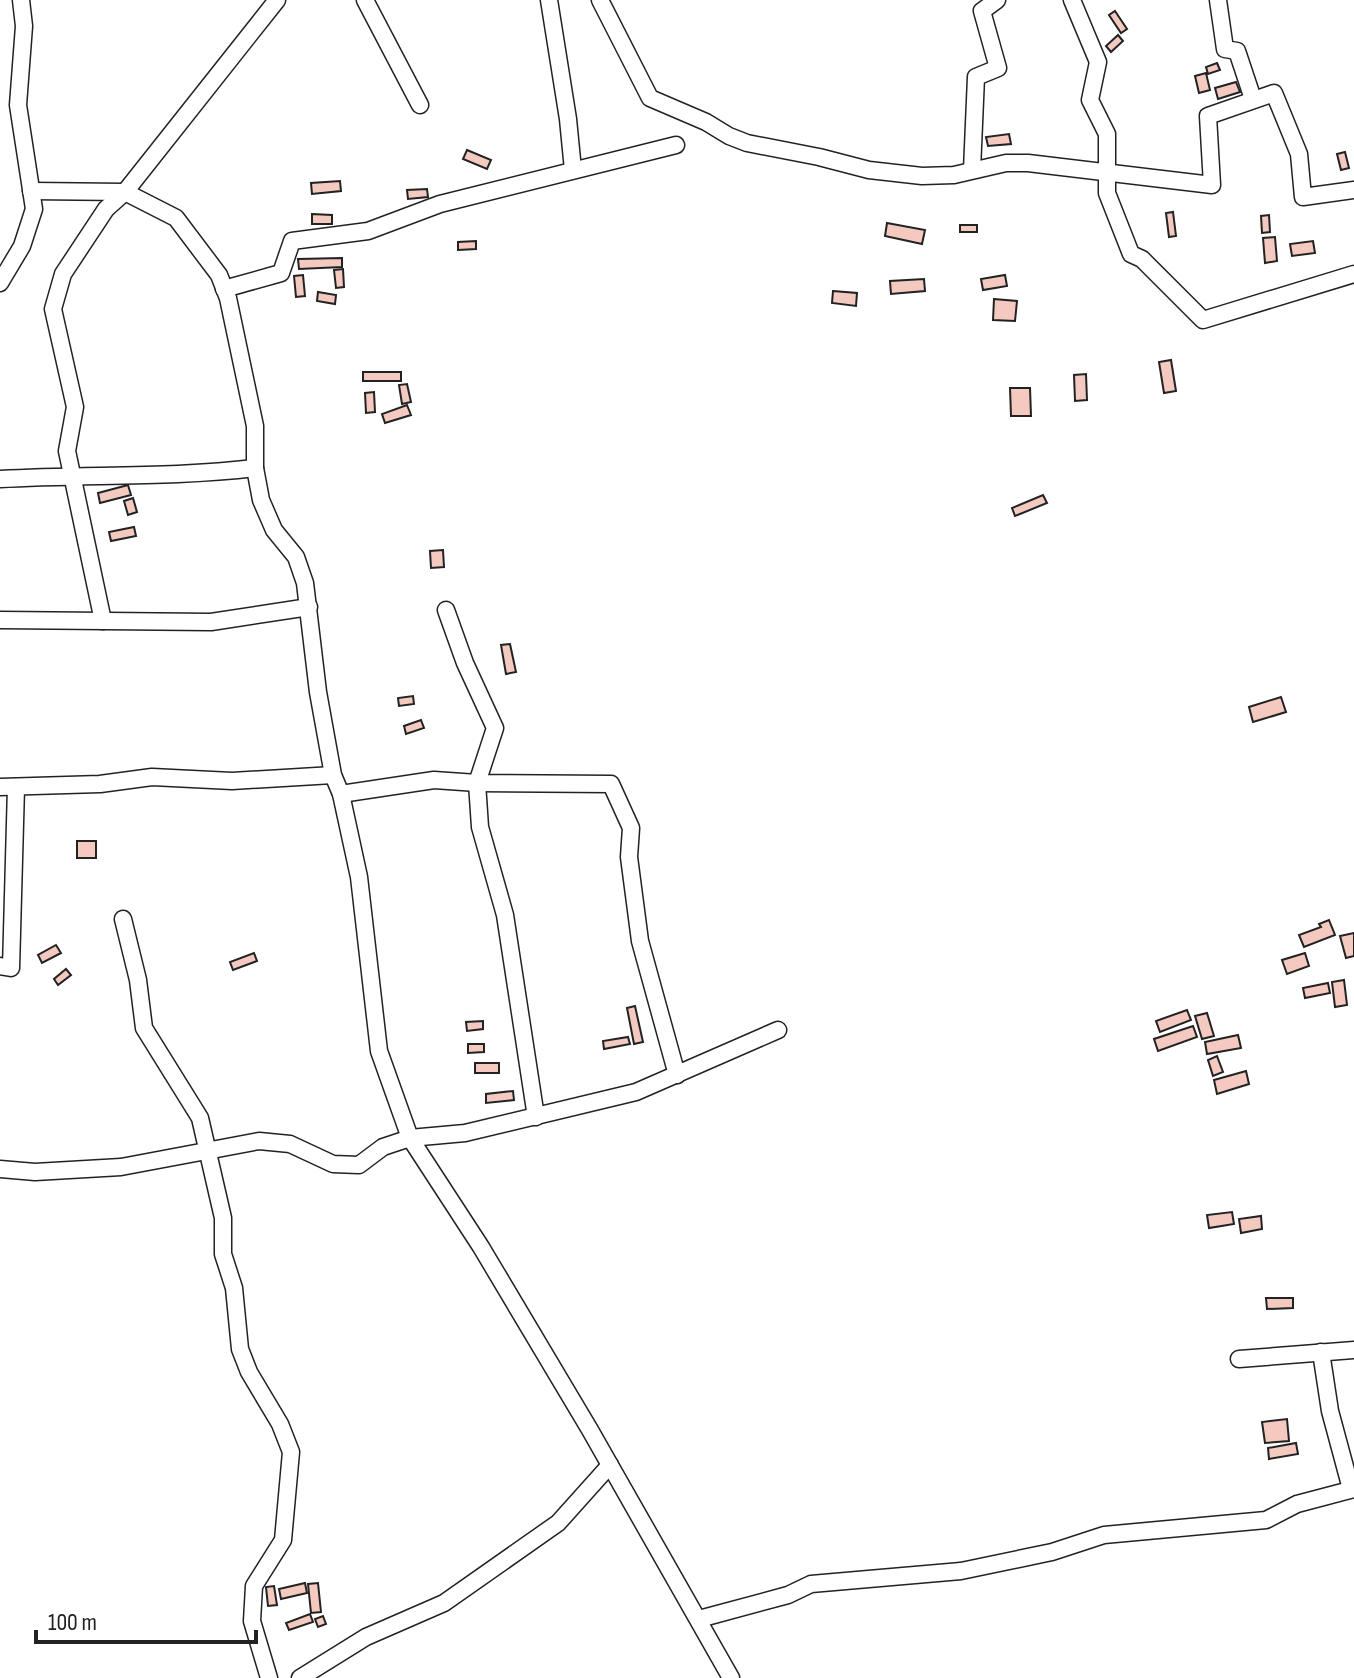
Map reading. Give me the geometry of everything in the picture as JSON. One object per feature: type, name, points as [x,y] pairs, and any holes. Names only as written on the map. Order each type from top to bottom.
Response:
[{"type":"street","points":[[0,283],[22,246],[34,209],[18,105],[24,26],[21,0]]},
{"type":"street","points":[[103,621],[67,451],[75,407],[53,309],[63,274],[106,209],[125,192],[277,0]]},
{"type":"street","points":[[365,0],[420,105]]},
{"type":"street","points":[[549,0],[573,170]]},
{"type":"street","points":[[600,0],[650,98],[747,143],[869,170],[922,176],[954,175],[1006,163],[1028,163],[1212,185],[1208,116],[1274,93],[1299,154],[1303,197],[1354,190]]},
{"type":"street","points":[[972,170],[976,77],[998,68],[982,11],[997,0]]},
{"type":"street","points":[[1072,0],[1098,62],[1090,100],[1107,134],[1107,193],[1131,254],[1142,259],[1203,320],[1354,274]]},
{"type":"street","points":[[1218,0],[1225,49],[1237,51],[1253,99]]},
{"type":"street","points":[[224,289],[281,273],[292,241],[368,231],[440,204],[676,145]]},
{"type":"street","points":[[31,191],[125,192],[176,218],[219,275],[255,426],[255,468],[261,500],[274,530],[296,557],[309,607],[318,692],[333,775],[341,794],[359,877],[379,1051],[410,1138],[481,1247],[731,1678]]},
{"type":"street","points":[[0,479],[71,475],[194,475],[255,468]]},
{"type":"street","points":[[0,620],[211,622],[309,607]]},
{"type":"street","points":[[446,610],[465,663],[495,728],[477,783],[480,827],[505,915],[536,1117]]},
{"type":"street","points":[[0,966],[11,968],[8,787],[100,784],[152,777],[232,781],[333,775]]},
{"type":"street","points":[[341,794],[434,780],[611,784],[631,828],[629,857],[640,941],[677,1075]]},
{"type":"street","points":[[123,919],[138,980],[144,1028],[200,1118],[223,1218],[223,1254],[234,1288],[240,1349],[249,1372],[280,1424],[291,1452],[283,1540],[254,1586],[252,1621],[269,1678]]},
{"type":"street","points":[[0,1169],[35,1172],[121,1167],[259,1141],[290,1144],[333,1164],[359,1165],[383,1147],[410,1138],[465,1133],[636,1092],[778,1030]]},
{"type":"street","points":[[1239,1359],[1354,1350]]},
{"type":"street","points":[[699,1619],[788,1595],[811,1584],[961,1571],[1052,1552],[1104,1535],[1266,1520],[1297,1504],[1352,1489],[1330,1411],[1321,1352]]},
{"type":"street","points":[[300,1678],[366,1637],[444,1603],[558,1523],[610,1465]]},
{"type":"building","points":[[1115,11],[1127,29],[1121,33],[1109,15]]},
{"type":"building","points":[[1118,35],[1123,41],[1111,52],[1106,46]]},
{"type":"building","points":[[1217,63],[1220,70],[1208,74],[1206,67]]},
{"type":"building","points":[[1206,73],[1210,90],[1199,93],[1195,76]]},
{"type":"building","points":[[1236,82],[1240,92],[1218,99],[1215,88]]},
{"type":"building","points":[[1009,134],[1011,144],[988,146],[986,137]]},
{"type":"building","points":[[467,150],[491,160],[487,169],[463,159]]},
{"type":"building","points":[[1345,152],[1349,168],[1341,170],[1337,154]]},
{"type":"building","points":[[340,181],[341,191],[312,194],[311,183]]},
{"type":"building","points":[[427,189],[428,197],[408,199],[407,190]]},
{"type":"building","points":[[1173,212],[1176,236],[1169,237],[1166,213]]},
{"type":"building","points":[[312,214],[332,215],[332,224],[312,224]]},
{"type":"building","points":[[1269,215],[1270,232],[1262,233],[1261,216]]},
{"type":"building","points":[[887,223],[925,230],[922,244],[885,236]]},
{"type":"building","points":[[960,225],[977,225],[977,232],[960,232]]},
{"type":"building","points":[[1275,237],[1277,261],[1265,263],[1263,238]]},
{"type":"building","points":[[476,241],[476,249],[458,250],[458,242]]},
{"type":"building","points":[[1313,241],[1315,253],[1292,256],[1290,244]]},
{"type":"building","points":[[342,258],[342,267],[299,269],[298,259]]},
{"type":"building","points":[[343,269],[344,287],[336,288],[334,270]]},
{"type":"building","points":[[303,275],[305,296],[296,297],[294,276]]},
{"type":"building","points":[[1005,275],[1007,286],[983,290],[981,279]]},
{"type":"building","points":[[924,279],[925,291],[891,294],[890,281]]},
{"type":"building","points":[[833,291],[857,293],[856,306],[832,303]]},
{"type":"building","points":[[318,292],[336,295],[335,304],[317,301]]},
{"type":"building","points":[[994,299],[1017,301],[1015,321],[993,320]]},
{"type":"building","points":[[1171,360],[1176,391],[1164,393],[1159,362]]},
{"type":"building","points":[[363,372],[401,372],[401,381],[363,381]]},
{"type":"building","points":[[1086,374],[1087,400],[1075,401],[1074,375]]},
{"type":"building","points":[[407,384],[411,402],[402,404],[399,385]]},
{"type":"building","points":[[1010,388],[1030,388],[1031,416],[1011,416]]},
{"type":"building","points":[[374,392],[375,412],[366,413],[365,393]]},
{"type":"building","points":[[407,405],[411,415],[385,423],[382,414]]},
{"type":"building","points":[[128,485],[131,495],[100,503],[98,493]]},
{"type":"building","points":[[1043,495],[1047,503],[1015,516],[1012,508]]},
{"type":"building","points":[[133,498],[137,512],[128,515],[124,501]]},
{"type":"building","points":[[134,527],[136,536],[111,541],[109,532]]},
{"type":"building","points":[[443,550],[444,567],[431,568],[430,551]]},
{"type":"building","points":[[510,644],[516,672],[506,674],[501,645]]},
{"type":"building","points":[[413,696],[414,704],[399,706],[398,698]]},
{"type":"building","points":[[1281,697],[1286,712],[1253,722],[1249,707]]},
{"type":"building","points":[[421,720],[424,728],[406,734],[404,726]]},
{"type":"building","points":[[77,841],[96,841],[96,858],[77,858]]},
{"type":"building","points":[[1329,920],[1335,935],[1304,947],[1299,935],[1321,927],[1319,924]]},
{"type":"building","points":[[1354,933],[1354,956],[1346,958],[1340,936]]},
{"type":"building","points":[[56,945],[61,953],[42,963],[38,955]]},
{"type":"building","points":[[254,953],[257,961],[233,970],[230,962]]},
{"type":"building","points":[[1305,953],[1309,966],[1287,974],[1282,960]]},
{"type":"building","points":[[66,969],[71,975],[58,985],[54,979]]},
{"type":"building","points":[[1344,980],[1347,1005],[1335,1007],[1332,982]]},
{"type":"building","points":[[1328,983],[1330,993],[1305,998],[1303,988]]},
{"type":"building","points":[[635,1006],[643,1042],[634,1044],[627,1008]]},
{"type":"building","points":[[1187,1010],[1191,1020],[1160,1032],[1156,1021]]},
{"type":"building","points":[[1207,1013],[1214,1036],[1202,1039],[1195,1016]]},
{"type":"building","points":[[483,1021],[483,1029],[467,1031],[466,1022]]},
{"type":"building","points":[[1193,1026],[1197,1037],[1158,1051],[1154,1039]]},
{"type":"building","points":[[1238,1035],[1241,1048],[1207,1054],[1205,1042]]},
{"type":"building","points":[[628,1037],[630,1044],[604,1049],[603,1041]]},
{"type":"building","points":[[468,1044],[484,1044],[484,1052],[468,1053]]},
{"type":"building","points":[[1217,1056],[1223,1072],[1213,1076],[1208,1060]]},
{"type":"building","points":[[475,1063],[499,1063],[499,1073],[475,1073]]},
{"type":"building","points":[[1246,1071],[1249,1084],[1217,1094],[1214,1080]]},
{"type":"building","points":[[513,1091],[514,1100],[486,1103],[486,1094]]},
{"type":"building","points":[[1232,1212],[1234,1224],[1209,1228],[1207,1215]]},
{"type":"building","points":[[1261,1216],[1262,1229],[1241,1233],[1239,1219]]},
{"type":"building","points":[[1266,1298],[1293,1298],[1293,1308],[1267,1309]]},
{"type":"building","points":[[1287,1419],[1289,1441],[1265,1443],[1262,1422]]},
{"type":"building","points":[[1296,1443],[1298,1454],[1269,1459],[1268,1448]]},
{"type":"building","points":[[305,1583],[307,1593],[281,1599],[279,1589]]},
{"type":"building","points":[[318,1583],[321,1612],[311,1613],[308,1584]]},
{"type":"building","points":[[274,1586],[277,1605],[268,1606],[266,1587]]},
{"type":"building","points":[[310,1614],[313,1622],[289,1630],[286,1623]]},
{"type":"building","points":[[323,1616],[326,1624],[318,1627],[315,1619]]}]
